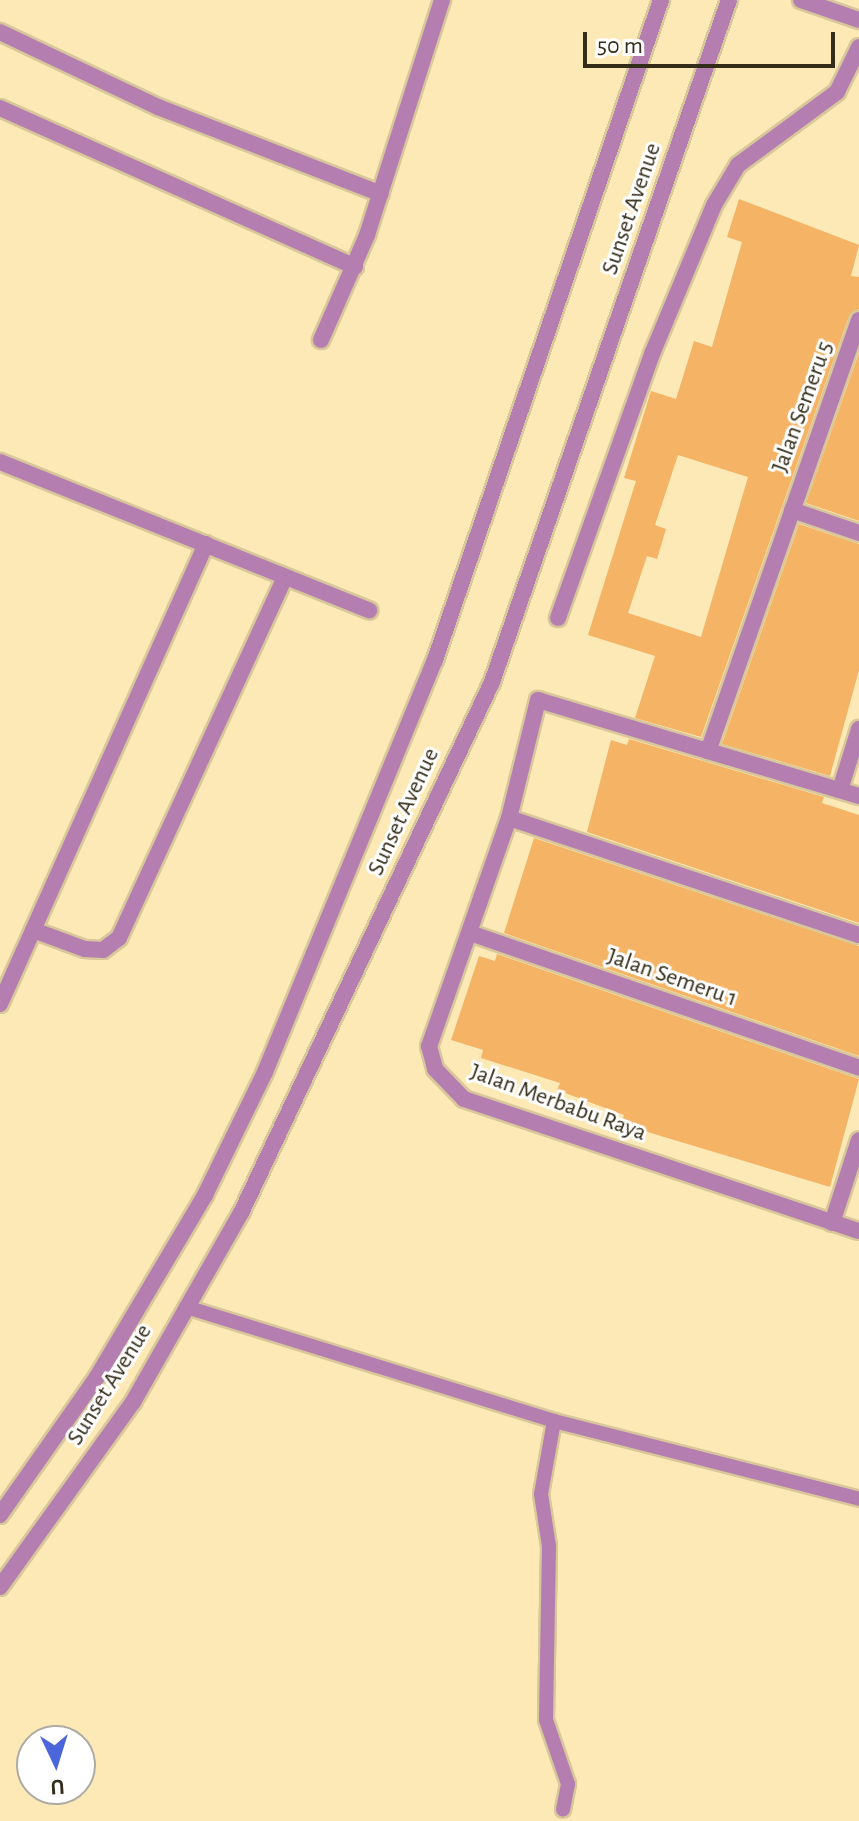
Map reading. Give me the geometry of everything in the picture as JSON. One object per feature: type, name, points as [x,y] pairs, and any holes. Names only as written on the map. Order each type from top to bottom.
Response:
[{"type":"street","points":[[321,340],[355,267],[381,194],[442,0]]},
{"type":"street","name":"Sunset Avenue","points":[[0,1515],[97,1377],[205,1195],[265,1072],[435,660],[661,0]]},
{"type":"street","name":"Sunset Avenue","points":[[0,1587],[133,1402],[241,1213],[492,682],[729,0]]},
{"type":"street","points":[[801,0],[859,20]]},
{"type":"street","points":[[0,32],[158,107],[381,194]]},
{"type":"street","points":[[558,618],[714,205],[738,165],[837,92],[859,47]]},
{"type":"street","points":[[0,108],[355,267]]},
{"type":"street","name":"Jalan Semeru 5","points":[[708,751],[859,320]]},
{"type":"street","points":[[0,462],[206,544],[284,579],[369,610]]},
{"type":"street","points":[[792,510],[859,533]]},
{"type":"street","points":[[0,1004],[206,544]]},
{"type":"street","points":[[33,930],[85,949],[103,950],[119,938],[284,579]]},
{"type":"street","name":"Jalan Merbabu Raya","points":[[708,751],[538,700],[509,818],[429,1046],[446,1085],[464,1099],[859,1231]]},
{"type":"street","points":[[840,790],[859,729]]},
{"type":"street","points":[[708,751],[859,796]]},
{"type":"street","points":[[509,818],[859,935]]},
{"type":"street","name":"Jalan Semeru 1","points":[[470,933],[859,1068]]},
{"type":"street","points":[[832,1223],[859,1140]]},
{"type":"lane","points":[[186,1307],[554,1421],[859,1499]]},
{"type":"lane","points":[[554,1421],[541,1494],[549,1546],[546,1720],[568,1784],[563,1810]]},
{"type":"building","points":[[739,199],[859,245],[851,276],[859,277],[859,309],[849,316],[701,737],[635,718],[655,656],[588,635],[636,481],[624,478],[651,391],[676,399],[694,341],[712,347],[742,242],[727,237]],"holes":[[[678,455],[748,477],[701,637],[628,613],[647,556],[657,559],[666,529],[655,525]]]},
{"type":"building","points":[[859,353],[859,521],[806,503]]},
{"type":"building","points":[[799,524],[859,544],[859,670],[830,776],[722,744]]},
{"type":"building","points":[[629,739],[824,797],[822,803],[859,815],[859,923],[587,832],[611,740],[627,745]]},
{"type":"building","points":[[534,838],[859,946],[859,1056],[504,933]]},
{"type":"building","points":[[497,954],[859,1079],[830,1187],[621,1124],[624,1115],[557,1090],[560,1083],[481,1058],[483,1050],[451,1040],[479,956],[495,961]]}]
